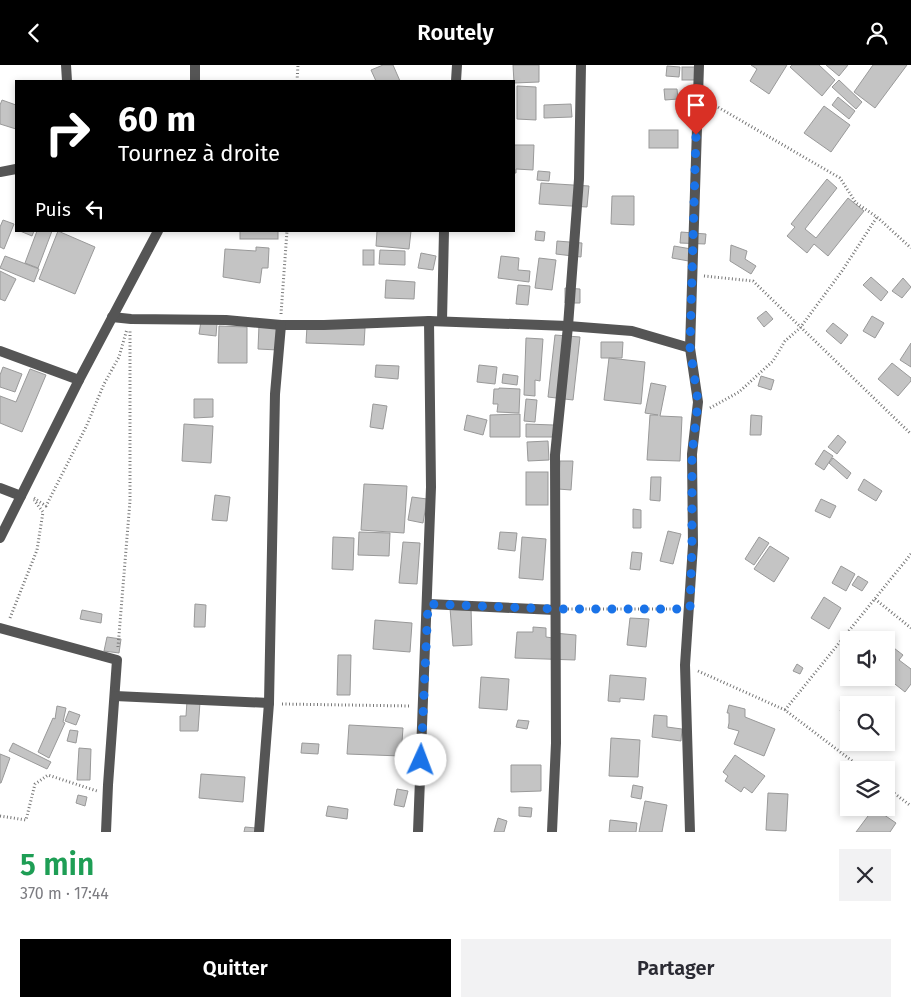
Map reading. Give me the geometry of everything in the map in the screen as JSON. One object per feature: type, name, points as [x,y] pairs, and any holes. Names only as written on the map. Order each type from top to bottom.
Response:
[{"type":"street","points":[[66,65],[67,80]]},
{"type":"street","points":[[195,65],[195,80]]},
{"type":"street","points":[[456,80],[457,65]]},
{"type":"street","points":[[552,832],[556,743],[555,455],[568,326],[579,179],[581,65]]},
{"type":"street","points":[[690,832],[685,665],[690,609],[692,454],[698,402],[690,347],[699,65]]},
{"type":"street","points":[[0,172],[15,169]]},
{"type":"street","points":[[150,232],[152,242]]},
{"type":"street","points":[[0,538],[79,380],[157,232]]},
{"type":"street","points":[[442,321],[444,232]]},
{"type":"street","points":[[112,317],[130,319],[226,320],[280,325],[442,321],[568,326],[632,331],[690,347]]},
{"type":"street","points":[[418,832],[431,487],[429,321]]},
{"type":"street","points":[[259,832],[269,703],[275,394],[280,325]]},
{"type":"street","points":[[0,351],[79,380]]},
{"type":"street","points":[[0,488],[21,496]]},
{"type":"street","points":[[428,604],[555,609]]},
{"type":"street","points":[[3,629],[117,660],[106,832]]},
{"type":"street","points":[[115,696],[269,703]]},
{"type":"path","points":[[297,80],[298,65]]},
{"type":"path","points":[[698,95],[840,179],[856,203],[877,217],[911,248]]},
{"type":"path","points":[[697,415],[739,392],[772,361],[785,341],[800,328],[842,271],[877,217]]},
{"type":"path","points":[[280,325],[287,232]]},
{"type":"path","points":[[692,275],[753,281],[911,434]]},
{"type":"path","points":[[3,629],[37,550],[42,513],[32,497],[46,505],[86,427],[104,384],[119,357],[130,319]]},
{"type":"path","points":[[117,660],[130,501],[130,319]]},
{"type":"path","points":[[785,711],[911,554]]},
{"type":"path","points":[[875,599],[911,628]]},
{"type":"path","points":[[555,609],[690,609]]},
{"type":"path","points":[[685,665],[785,711],[852,761]]},
{"type":"path","points":[[269,703],[424,706]]},
{"type":"path","points":[[0,816],[26,820],[35,784],[48,775],[107,794]]},
{"type":"path","points":[[895,794],[911,806]]},
{"type":"building","points":[[383,65],[393,65],[400,80],[376,80],[371,70]]},
{"type":"building","points":[[513,65],[539,65],[539,82],[515,83]]},
{"type":"building","points":[[751,65],[787,65],[769,94],[750,81],[757,69]]},
{"type":"building","points":[[792,65],[819,65],[835,80],[822,96],[790,67]]},
{"type":"building","points":[[826,65],[848,65],[839,76]]},
{"type":"building","points":[[873,65],[907,65],[875,108],[854,92]]},
{"type":"building","points":[[667,66],[680,67],[679,77],[666,76]]},
{"type":"building","points":[[682,67],[700,67],[700,80],[682,80]]},
{"type":"building","points":[[839,80],[862,102],[856,109],[832,87]]},
{"type":"building","points":[[517,86],[536,87],[536,120],[517,119]]},
{"type":"building","points":[[664,89],[677,89],[678,99],[665,100]]},
{"type":"building","points":[[838,97],[855,111],[849,119],[832,105]]},
{"type":"building","points":[[2,100],[15,105],[15,129],[0,124],[0,105]]},
{"type":"building","points":[[571,104],[572,117],[544,118],[544,105]]},
{"type":"building","points":[[824,106],[850,125],[831,152],[804,133]]},
{"type":"building","points":[[649,130],[678,130],[678,148],[649,148]]},
{"type":"building","points":[[515,145],[534,145],[533,170],[516,169],[516,173]]},
{"type":"building","points":[[538,171],[550,172],[549,181],[537,180]]},
{"type":"building","points":[[827,179],[837,188],[805,229],[816,238],[848,198],[864,211],[828,256],[814,244],[807,253],[787,236],[795,227],[791,224]]},
{"type":"building","points":[[541,183],[589,186],[587,207],[539,204]]},
{"type":"building","points":[[612,196],[634,196],[634,225],[611,224]]},
{"type":"building","points":[[3,220],[14,224],[4,249],[0,247],[0,227]]},
{"type":"building","points":[[536,231],[545,232],[544,241],[535,240]]},
{"type":"building","points":[[22,232],[34,232],[32,236]]},
{"type":"building","points":[[37,232],[52,232],[38,268],[25,263]]},
{"type":"building","points":[[58,232],[95,247],[75,294],[39,279]]},
{"type":"building","points":[[240,232],[278,232],[278,239],[240,239]]},
{"type":"building","points":[[377,232],[411,232],[409,249],[376,246]]},
{"type":"building","points":[[681,232],[706,234],[705,244],[680,243]]},
{"type":"building","points":[[557,241],[582,243],[581,257],[556,254]]},
{"type":"building","points":[[731,245],[747,251],[745,259],[756,266],[751,274],[730,261]]},
{"type":"building","points":[[674,246],[697,250],[694,262],[672,258]]},
{"type":"building","points":[[256,247],[269,248],[268,268],[262,268],[260,283],[223,277],[225,249],[256,251]]},
{"type":"building","points":[[363,250],[374,250],[374,265],[363,265]]},
{"type":"building","points":[[380,250],[405,251],[405,265],[379,264]]},
{"type":"building","points":[[421,253],[436,256],[433,270],[418,268]]},
{"type":"building","points":[[5,256],[39,269],[34,282],[0,268]]},
{"type":"building","points":[[501,256],[519,258],[518,270],[530,271],[529,282],[498,278]]},
{"type":"building","points":[[539,258],[556,260],[552,290],[535,288]]},
{"type":"building","points":[[0,271],[16,279],[5,301],[0,299]]},
{"type":"building","points":[[871,277],[888,292],[881,301],[863,285]]},
{"type":"building","points":[[903,278],[911,287],[902,298],[892,291]]},
{"type":"building","points":[[386,280],[415,282],[414,299],[385,298]]},
{"type":"building","points":[[518,285],[530,286],[528,305],[516,304]]},
{"type":"building","points":[[565,288],[580,289],[580,303],[565,303]]},
{"type":"building","points":[[766,311],[773,319],[764,327],[757,318]]},
{"type":"building","points":[[872,316],[884,323],[875,338],[863,331]]},
{"type":"building","points":[[201,321],[217,323],[216,336],[199,334]]},
{"type":"building","points":[[833,323],[848,335],[841,344],[826,331]]},
{"type":"building","points":[[259,325],[279,325],[278,350],[258,349]]},
{"type":"building","points":[[219,326],[247,327],[247,363],[218,363]]},
{"type":"building","points":[[307,326],[365,328],[364,345],[306,343]]},
{"type":"building","points":[[555,335],[580,337],[573,400],[548,397]]},
{"type":"building","points":[[526,338],[543,339],[540,381],[535,380],[535,396],[524,395]]},
{"type":"building","points":[[601,342],[623,342],[622,358],[601,358]]},
{"type":"building","points":[[911,343],[911,367],[900,360]]},
{"type":"building","points":[[609,358],[645,362],[641,404],[604,400]]},
{"type":"building","points":[[892,363],[911,378],[911,381],[898,396],[878,379]]},
{"type":"building","points":[[376,365],[399,366],[398,379],[375,377]]},
{"type":"building","points":[[479,365],[497,367],[495,384],[477,382]]},
{"type":"building","points":[[3,367],[22,374],[15,392],[0,387],[0,375]]},
{"type":"building","points":[[30,369],[46,375],[22,432],[0,423],[0,396],[16,402]]},
{"type":"building","points":[[503,374],[518,376],[517,385],[502,383]]},
{"type":"building","points":[[761,376],[774,380],[771,390],[758,386]]},
{"type":"building","points":[[651,383],[666,386],[660,416],[682,417],[680,461],[647,460],[650,415],[658,415],[645,413]]},
{"type":"building","points":[[494,389],[520,389],[519,413],[497,412],[498,404],[493,404]]},
{"type":"building","points":[[194,399],[213,399],[213,417],[194,418]]},
{"type":"building","points":[[526,399],[537,400],[535,422],[524,421]]},
{"type":"building","points":[[373,404],[387,406],[383,429],[370,427]]},
{"type":"building","points":[[520,414],[520,437],[490,437],[490,415]]},
{"type":"building","points":[[467,415],[487,420],[483,435],[464,430]]},
{"type":"building","points":[[751,415],[762,416],[761,435],[750,435]]},
{"type":"building","points":[[184,424],[213,426],[211,463],[182,461]]},
{"type":"building","points":[[526,424],[554,425],[554,437],[526,437]]},
{"type":"building","points":[[838,435],[846,442],[837,454],[828,447]]},
{"type":"building","points":[[548,441],[549,460],[528,461],[527,442]]},
{"type":"building","points":[[824,450],[833,456],[824,470],[815,464]]},
{"type":"building","points":[[833,458],[851,473],[847,479],[829,463]]},
{"type":"building","points":[[560,461],[573,461],[571,490],[558,489]]},
{"type":"building","points":[[526,472],[548,472],[548,505],[526,505]]},
{"type":"building","points":[[651,477],[661,477],[660,501],[650,500]]},
{"type":"building","points":[[864,479],[882,491],[876,501],[858,490]]},
{"type":"building","points":[[364,484],[407,486],[404,533],[361,530]]},
{"type":"building","points":[[215,495],[230,497],[227,521],[212,520]]},
{"type":"building","points":[[412,497],[427,499],[423,523],[408,520]]},
{"type":"building","points":[[821,499],[836,506],[830,518],[815,511]]},
{"type":"building","points":[[633,509],[641,510],[641,528],[633,528]]},
{"type":"building","points":[[668,531],[681,534],[673,564],[660,561]]},
{"type":"building","points":[[359,532],[390,533],[389,556],[358,555]]},
{"type":"building","points":[[500,532],[517,533],[515,551],[498,549]]},
{"type":"building","points":[[333,537],[354,538],[353,570],[332,569]]},
{"type":"building","points":[[522,537],[546,539],[543,580],[519,578]]},
{"type":"building","points":[[759,537],[769,543],[754,565],[745,559]]},
{"type":"building","points":[[403,542],[420,543],[417,584],[399,583]]},
{"type":"building","points":[[770,546],[789,558],[774,582],[754,569]]},
{"type":"building","points":[[632,552],[642,553],[640,570],[630,569]]},
{"type":"building","points":[[841,566],[855,574],[846,591],[832,583]]},
{"type":"building","points":[[858,576],[868,582],[862,591],[852,585]]},
{"type":"building","points":[[824,597],[841,608],[829,629],[811,618]]},
{"type":"building","points":[[195,604],[206,605],[205,627],[194,627]]},
{"type":"building","points":[[471,607],[472,645],[453,646],[450,608]]},
{"type":"building","points":[[82,610],[102,614],[101,623],[80,619]]},
{"type":"building","points":[[630,618],[649,619],[646,647],[627,645]]},
{"type":"building","points":[[375,620],[412,623],[410,652],[373,649]]},
{"type":"building","points":[[533,627],[546,628],[546,637],[553,638],[554,633],[576,635],[575,660],[515,658],[517,632],[533,632]]},
{"type":"building","points":[[107,637],[121,639],[119,653],[104,651]]},
{"type":"building","points":[[895,649],[903,655],[899,660],[911,669],[911,684],[905,692],[895,684]]},
{"type":"building","points":[[338,655],[351,655],[350,695],[337,695]]},
{"type":"building","points":[[797,664],[803,668],[800,674],[793,671]]},
{"type":"building","points":[[610,675],[646,678],[644,700],[620,698],[620,702],[608,701]]},
{"type":"building","points":[[481,677],[509,679],[507,710],[479,708]]},
{"type":"building","points":[[187,701],[200,702],[198,731],[180,731],[180,716],[186,716]]},
{"type":"building","points":[[729,705],[745,709],[745,717],[775,729],[764,756],[734,744],[739,731],[728,728],[729,713],[727,713]]},
{"type":"building","points":[[57,706],[66,708],[63,722],[65,723],[49,758],[38,752],[53,718],[55,719]]},
{"type":"building","points":[[69,711],[80,715],[76,725],[65,721]]},
{"type":"building","points":[[654,715],[667,716],[667,727],[682,729],[681,741],[652,737]]},
{"type":"building","points":[[518,720],[529,721],[527,729],[516,727]]},
{"type":"building","points":[[349,725],[403,728],[401,756],[347,754]]},
{"type":"building","points":[[70,730],[78,731],[76,743],[67,741]]},
{"type":"building","points":[[611,738],[640,740],[638,777],[609,776]]},
{"type":"building","points":[[13,743],[51,762],[47,769],[9,751]]},
{"type":"building","points":[[302,743],[319,744],[318,754],[301,753]]},
{"type":"building","points":[[79,748],[91,749],[90,780],[77,780]]},
{"type":"building","points":[[0,754],[10,758],[1,783],[0,783]]},
{"type":"building","points":[[735,755],[765,776],[752,793],[744,787],[741,792],[725,781],[728,776],[723,772]]},
{"type":"building","points":[[511,765],[541,765],[541,791],[511,792]]},
{"type":"building","points":[[201,774],[245,777],[243,802],[199,798]]},
{"type":"building","points":[[633,785],[643,787],[641,799],[631,797]]},
{"type":"building","points":[[397,789],[408,791],[404,807],[394,805]]},
{"type":"building","points":[[768,793],[788,794],[786,831],[766,830]]},
{"type":"building","points":[[78,795],[87,797],[85,806],[76,803]]},
{"type":"building","points":[[645,801],[667,805],[662,832],[639,832]]},
{"type":"building","points":[[328,806],[348,809],[347,819],[326,816]]},
{"type":"building","points":[[519,807],[532,808],[531,817],[519,816]]},
{"type":"building","points":[[868,816],[886,816],[896,823],[890,832],[856,832]]},
{"type":"building","points":[[498,818],[507,821],[504,832],[494,832]]},
{"type":"building","points":[[610,820],[637,823],[636,832],[609,832]]},
{"type":"building","points":[[245,827],[256,828],[256,832],[244,832]]},
{"type":"route","points":[[421,760],[428,604],[555,609],[690,609],[692,454],[698,402],[690,347],[696,135]]}]
